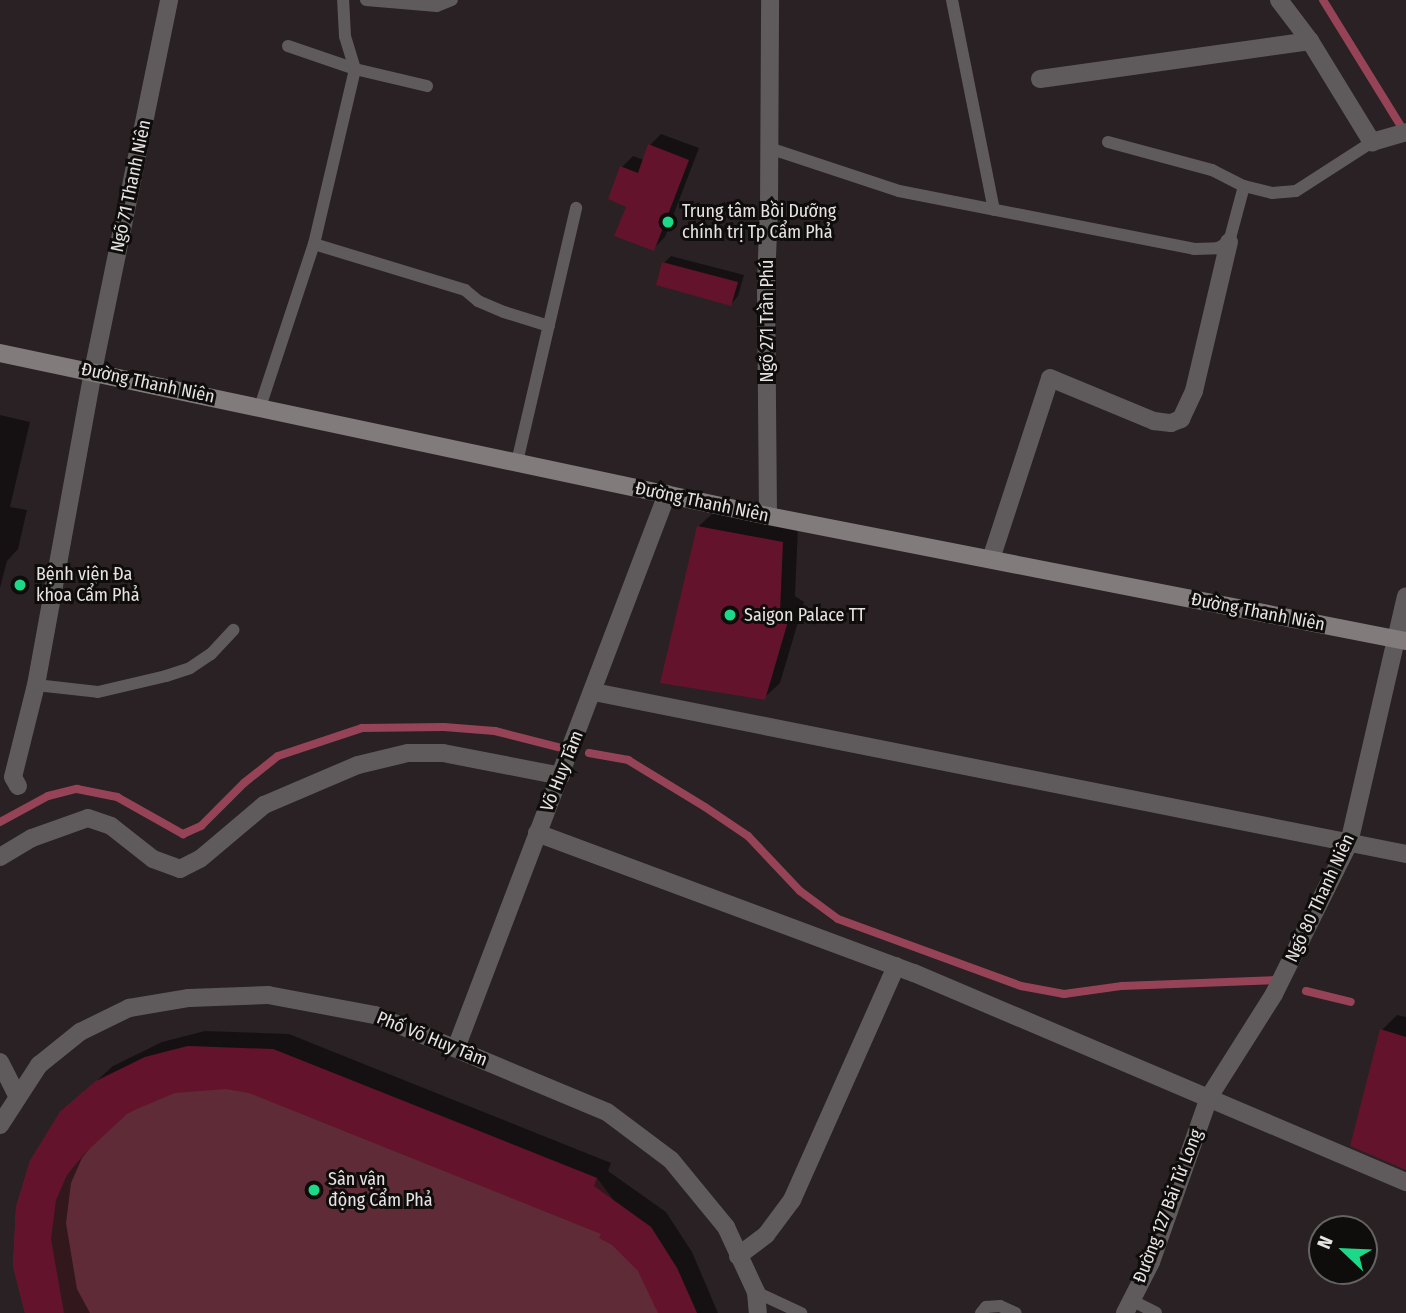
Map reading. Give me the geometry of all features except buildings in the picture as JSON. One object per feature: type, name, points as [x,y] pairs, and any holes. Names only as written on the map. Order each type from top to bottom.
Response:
[{"type":"street","name":"Ngõ 71 Thanh Niên","points":[[18,786],[13,777],[36,685],[93,371],[169,0]]},
{"type":"street","name":"Ngõ 271 Trần Phú","points":[[768,516],[766,282],[770,0]]},
{"type":"street","points":[[1279,0],[1310,41],[1372,142],[1398,134]]},
{"type":"street","points":[[1040,79],[1310,41]]},
{"type":"street","points":[[991,559],[1050,378],[1154,421],[1171,423],[1181,419],[1194,391],[1229,242]]},
{"type":"street","name":"Đường Thanh Niên","points":[[0,354],[93,371],[768,516],[1400,640]]},
{"type":"street","name":"Võ Huy Tâm","points":[[456,1048],[537,833],[594,692],[667,494]]},
{"type":"street","name":"Ngõ 80 Thanh Niên","points":[[1209,1097],[1274,993],[1349,843],[1400,640],[1406,596]]},
{"type":"street","points":[[594,692],[1406,854]]},
{"type":"street","points":[[0,857],[32,838],[88,818],[111,826],[153,859],[180,869],[200,859],[264,805],[358,765],[408,753],[443,753],[561,776]]},
{"type":"street","points":[[537,833],[896,966],[1406,1182]]},
{"type":"street","points":[[738,1256],[766,1235],[792,1200],[896,966]]},
{"type":"street","name":"Phố Võ Huy Tâm","points":[[0,1125],[16,1096],[39,1065],[80,1032],[129,1008],[189,998],[268,995],[375,1015],[607,1112],[671,1160],[726,1227],[756,1292],[758,1313]]},
{"type":"street","points":[[0,1062],[16,1096]]},
{"type":"street","name":"Đường 127 Bái Tử Long","points":[[1128,1306],[1151,1262],[1209,1097]]},
{"type":"lane","points":[[260,407],[314,244],[355,69],[345,36],[343,0]]},
{"type":"lane","points":[[366,0],[437,6],[453,0]]},
{"type":"lane","points":[[952,0],[994,210]]},
{"type":"lane","points":[[288,46],[355,69],[427,86]]},
{"type":"lane","points":[[1108,142],[1212,170],[1244,186],[1272,193],[1296,191],[1372,142]]},
{"type":"lane","points":[[769,148],[899,191],[1194,249],[1218,248],[1229,242],[1244,186]]},
{"type":"lane","points":[[517,462],[576,208]]},
{"type":"lane","points":[[314,244],[466,290],[478,301],[495,309],[549,326]]},
{"type":"lane","points":[[36,685],[98,692],[166,676],[190,668],[211,654],[233,631]]},
{"type":"lane","points":[[756,1292],[801,1313]]},
{"type":"lane","points":[[981,1313],[986,1307],[1000,1306],[1016,1313]]},
{"type":"lane","points":[[1128,1306],[1156,1313]]},
{"type":"shaded area","name":"Sân vận động Cẩm Phả","points":[[188,1046],[278,1051],[597,1178],[615,1202],[651,1227],[677,1268],[697,1313],[25,1313],[13,1266],[16,1207],[30,1161],[60,1112],[96,1081],[145,1057]]},
{"type":"waterway","points":[[1323,0],[1404,131]]},
{"type":"waterway","points":[[0,822],[48,796],[77,789],[117,797],[183,834],[201,826],[244,783],[278,756],[362,728],[444,727],[495,731],[558,747]]},
{"type":"waterway","points":[[589,753],[628,760],[705,807],[748,836],[800,891],[838,919],[1021,986],[1064,994],[1122,986],[1276,980]]},
{"type":"waterway","points":[[1306,991],[1351,1002]]},
{"type":"place","name":"Trung tâm Bồi Dưỡng chính trị Tp Cẩm Phả","points":[[668,222]]},
{"type":"place","name":"Bệnh viện Đa khoa Cẩm Phả","points":[[20,585]]},
{"type":"place","name":"Saigon Palace TT","points":[[730,615]]},
{"type":"place","name":"Sân vận động Cẩm Phả","points":[[314,1190]]}]
